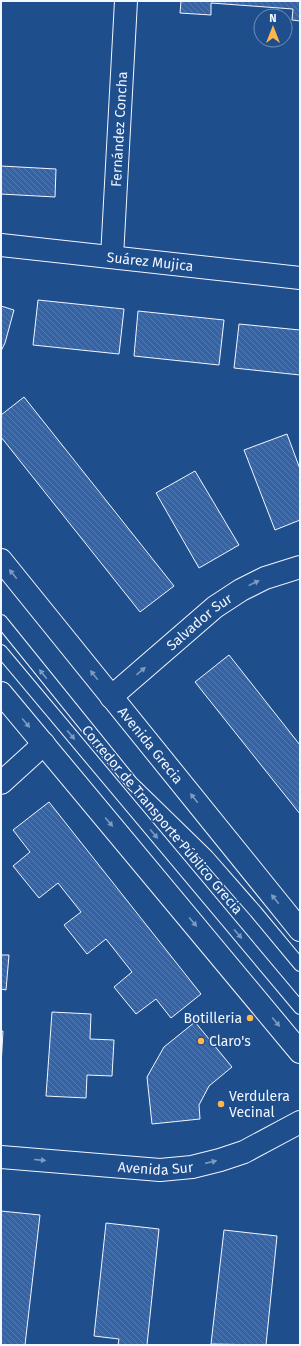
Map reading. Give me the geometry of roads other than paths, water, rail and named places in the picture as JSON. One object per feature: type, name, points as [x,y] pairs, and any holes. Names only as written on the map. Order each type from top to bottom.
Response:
[{"type":"main road","name":"Fernández Concha","points":[[112,257],[126,1]]},
{"type":"main road","name":"Suárez Mujica","points":[[1,245],[300,278]]},
{"type":"main road","name":"Avenida Grecia","points":[[1,560],[300,930]]},
{"type":"main road","name":"Salvador Sur","points":[[111,697],[215,607],[240,590],[265,578],[300,567]]},
{"type":"main road","points":[[1,693],[300,1052]]},
{"type":"main road","points":[[1,783],[44,744]]},
{"type":"main road","name":"Avenida Sur","points":[[1,1157],[160,1170],[192,1167],[244,1152],[300,1122]]},
{"type":"lane","name":"Corredor de Transporte Público Grecia","points":[[1,622],[131,782],[207,856],[300,965]]},
{"type":"lane","name":"Corredor de Transporte Público Grecia","points":[[1,651],[300,1008]]},
{"type":"place","name":"Botilleria","points":[[250,1018]]},
{"type":"place","name":"Claro's","points":[[201,1041]]},
{"type":"place","name":"Verdulera Vecinal","points":[[221,1104]]}]
